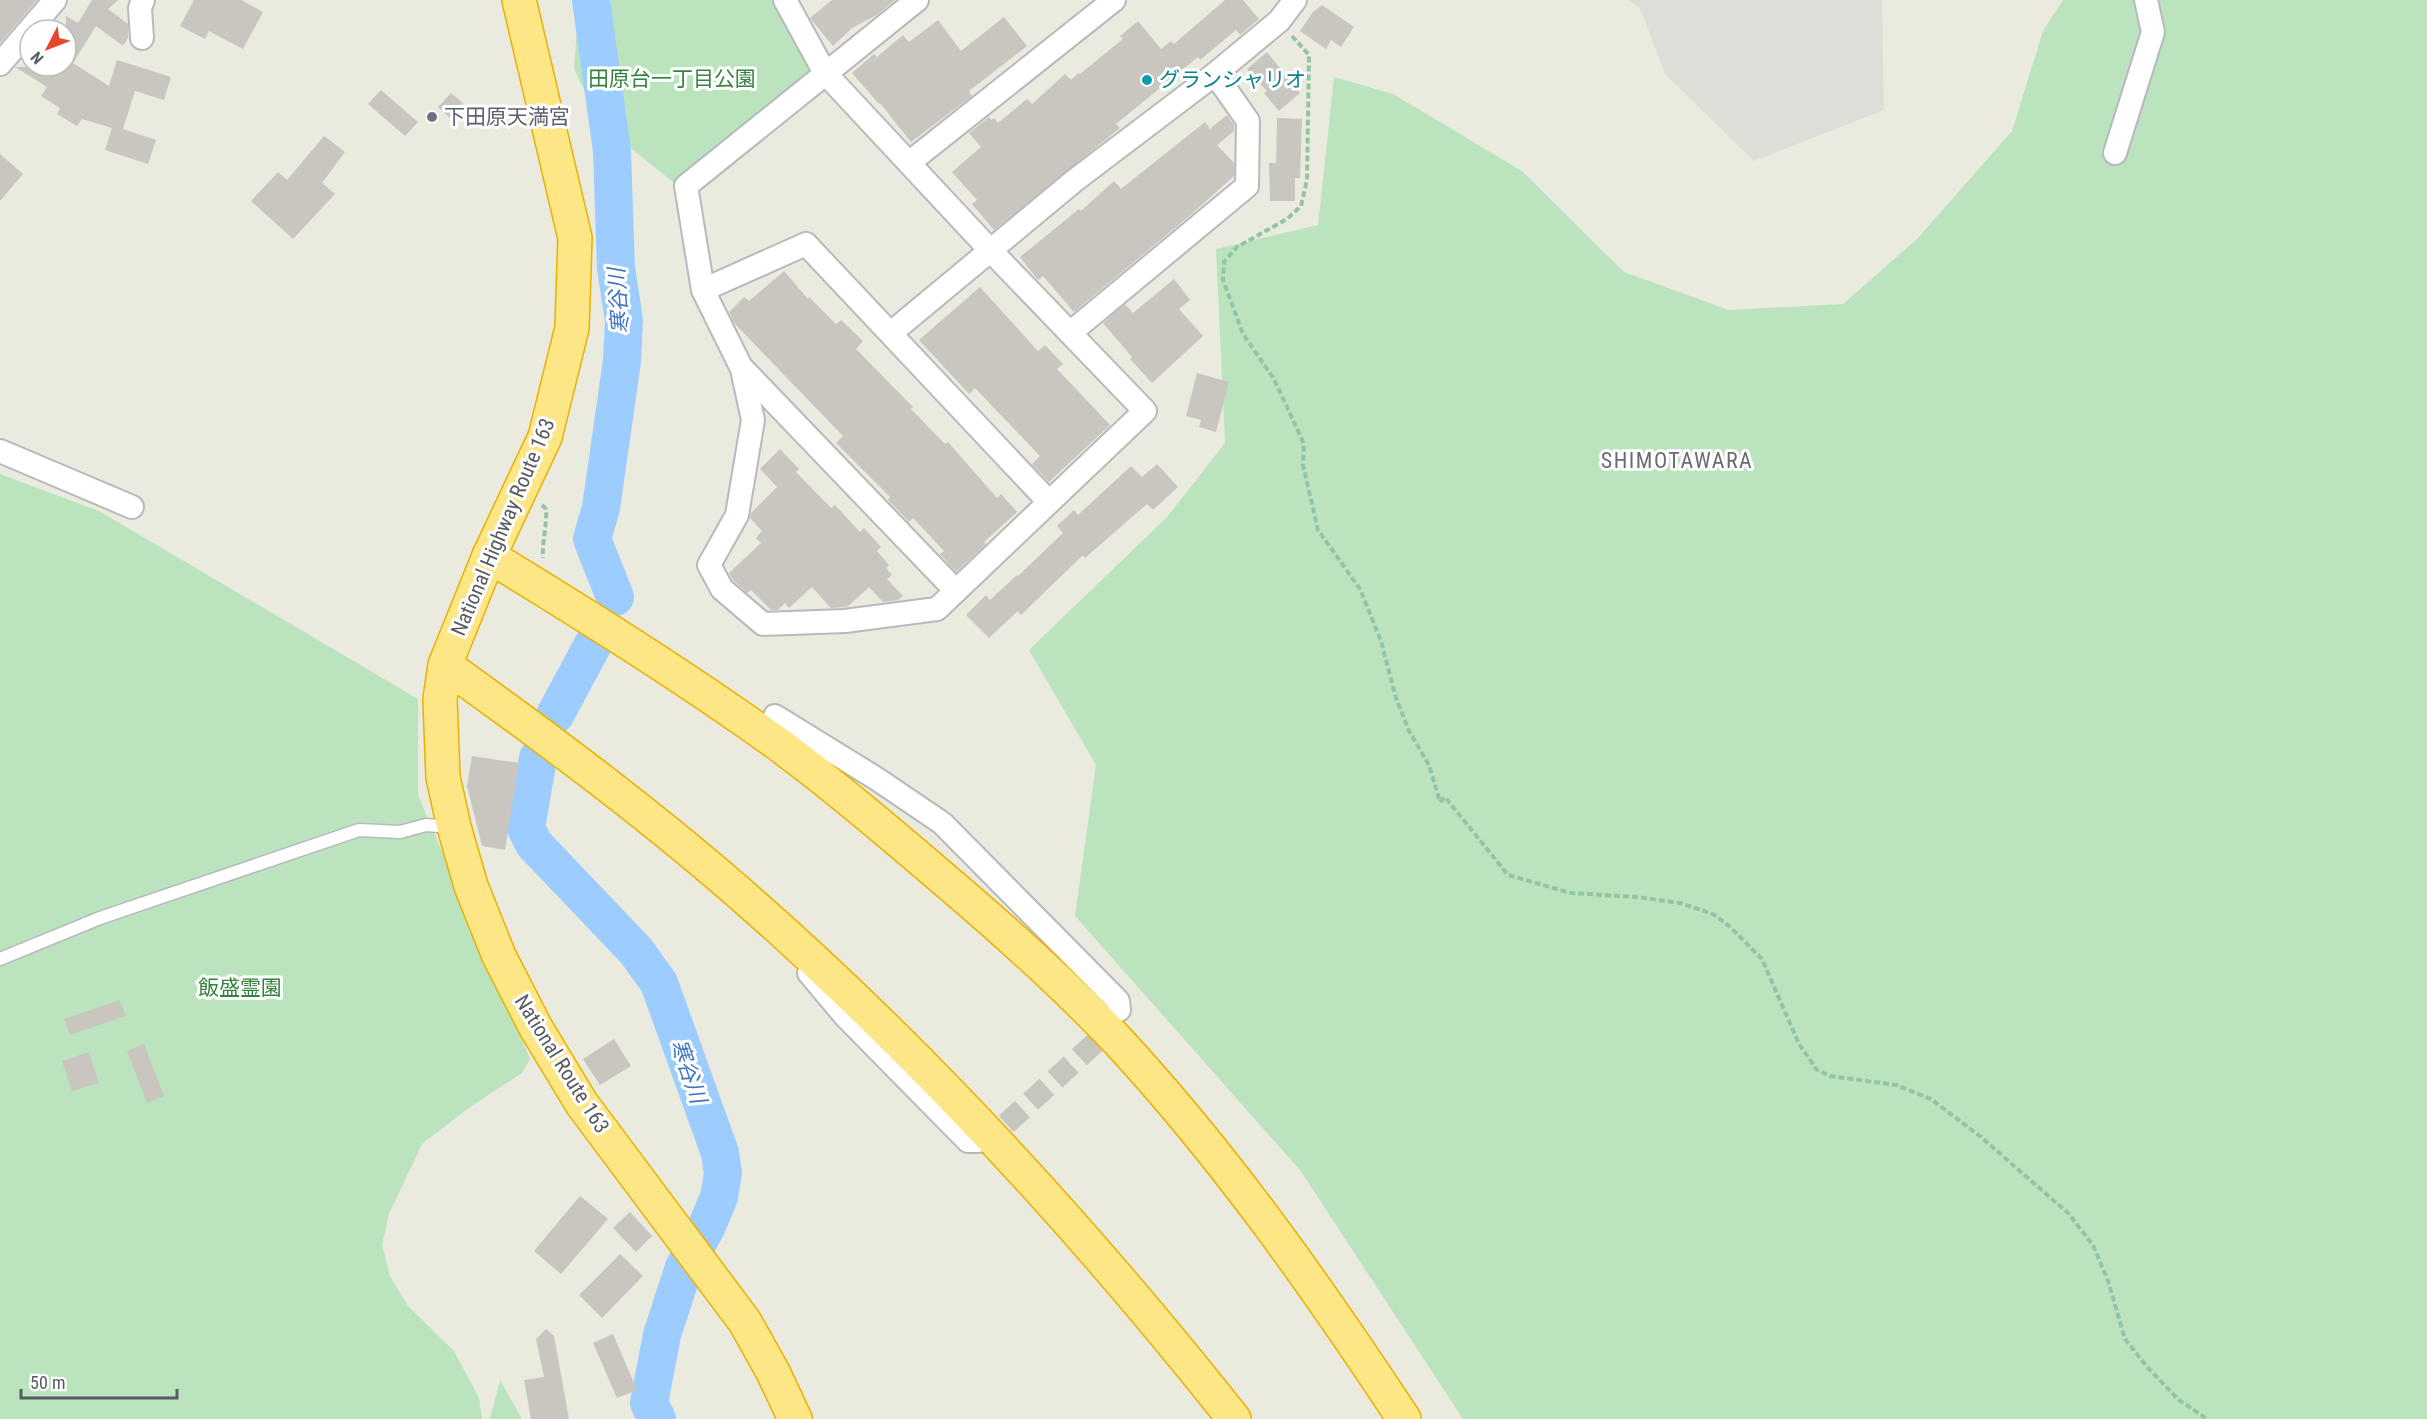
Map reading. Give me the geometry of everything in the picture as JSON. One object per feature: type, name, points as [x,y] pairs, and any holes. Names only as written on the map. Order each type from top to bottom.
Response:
[{"type":"highway","name":"National Highway Route 163","points":[[446,665],[489,556],[545,437],[572,328],[575,238],[519,0]]},
{"type":"highway","points":[[489,556],[686,680],[779,745],[860,808],[980,910],[1050,974],[1117,1040],[1177,1107],[1290,1253],[1404,1419]]},
{"type":"highway","points":[[446,665],[555,744],[753,904],[850,993],[944,1086],[1034,1182],[1116,1275],[1234,1419]]},
{"type":"highway","name":"National Route 163","points":[[446,665],[440,699],[443,777],[471,886],[500,957],[536,1028],[582,1104],[745,1322],[773,1372],[795,1419]]},
{"type":"street","points":[[0,64],[55,0]]},
{"type":"street","points":[[142,38],[140,8],[143,0]]},
{"type":"street","points":[[785,0],[825,73],[1145,411],[937,609],[845,621],[763,624],[722,589],[710,565],[737,515],[753,420],[742,369],[703,290],[686,186],[825,73],[917,0]]},
{"type":"street","points":[[910,162],[1114,0]]},
{"type":"street","points":[[891,333],[1074,181],[1215,74],[1279,21],[1295,0]]},
{"type":"street","points":[[2115,153],[2153,32],[2146,0]]},
{"type":"street","points":[[1070,333],[1247,186],[1248,121],[1215,74]]},
{"type":"street","points":[[703,290],[806,244],[1049,502]]},
{"type":"street","points":[[742,369],[956,591]]},
{"type":"street","points":[[0,450],[132,507]]},
{"type":"street","points":[[775,716],[877,779],[942,823],[1118,1001],[1119,1010]]},
{"type":"street","points":[[860,808],[877,779]]},
{"type":"street","points":[[753,904],[844,1016],[968,1141],[978,1141]]},
{"type":"lane","points":[[0,959],[100,918],[359,830],[400,832],[426,825],[454,827]]},
{"type":"path","points":[[1279,21],[1309,55],[1307,180],[1301,206],[1287,219],[1237,247],[1224,262],[1223,280],[1243,334],[1274,379],[1304,444],[1303,465],[1318,530],[1360,589],[1381,641],[1396,698],[1409,731],[1429,765],[1440,802],[1445,797],[1508,875],[1571,893],[1637,897],[1680,903],[1713,914],[1728,925],[1762,960],[1799,1044],[1816,1070],[1830,1076],[1896,1085],[1931,1099],[1981,1137],[2068,1213],[2093,1245],[2109,1281],[2125,1339],[2148,1368],[2180,1400],[2207,1419]]},
{"type":"shaded area","points":[[1628,0],[1882,0],[1884,110],[1754,161],[1665,74],[1640,8]]},
{"type":"green space","name":"田原台一丁目公園","points":[[579,0],[774,0],[813,68],[673,182],[602,125],[574,69]]},
{"type":"green space","points":[[2063,0],[2427,0],[2427,1419],[1463,1419],[1300,1170],[1075,916],[1096,765],[1029,650],[1168,516],[1225,443],[1216,249],[1318,225],[1334,77],[1393,94],[1522,171],[1624,272],[1729,310],[1843,304],[1917,239],[2012,131],[2043,31]]},
{"type":"green space","name":"飯盛霊園","points":[[0,474],[99,511],[418,699],[418,795],[530,1059],[522,1073],[470,1107],[422,1144],[389,1214],[382,1245],[390,1276],[408,1306],[454,1351],[479,1398],[482,1419],[0,1419]]},
{"type":"green space","points":[[500,1380],[522,1419],[490,1419]]},
{"type":"building","points":[[0,0],[37,0],[22,18],[18,18],[18,22],[0,43]]},
{"type":"building","points":[[92,0],[118,0],[108,9],[128,24],[128,38],[123,46],[96,26],[78,55],[78,23]]},
{"type":"building","points":[[194,0],[241,0],[263,12],[243,49],[209,31],[205,39],[180,26]]},
{"type":"building","points":[[832,0],[895,0],[877,15],[852,28],[833,46],[810,18]]},
{"type":"building","points":[[1225,0],[1243,0],[1259,19],[1240,35],[1236,30],[1200,60],[1198,57],[1116,124],[1120,128],[994,230],[972,204],[977,200],[952,172],[981,147],[969,133],[989,117],[991,120],[994,118],[998,123],[1027,99],[1032,104],[1065,74],[1071,80],[1123,39],[1120,36],[1138,21],[1161,49],[1171,41],[1174,44]]},
{"type":"building","points":[[1322,5],[1354,27],[1341,47],[1331,40],[1326,49],[1300,31],[1313,12]]},
{"type":"building","points":[[1004,17],[1027,46],[969,91],[972,96],[911,142],[852,73],[874,54],[877,57],[903,35],[909,42],[938,20],[961,51]]},
{"type":"building","points":[[1267,52],[1300,93],[1279,111],[1264,93],[1267,91],[1247,69]]},
{"type":"building","points":[[117,60],[171,77],[164,100],[135,91],[123,129],[156,140],[148,164],[105,150],[112,128],[82,119],[77,126],[57,114],[60,108],[41,96],[47,87],[33,78],[78,78],[78,66],[109,86]]},
{"type":"building","points":[[381,90],[418,122],[405,136],[368,104]]},
{"type":"building","points":[[451,93],[463,103],[450,118],[438,107]]},
{"type":"building","points":[[1227,115],[1234,125],[1234,131],[1217,145],[1234,163],[1234,176],[1074,312],[1043,276],[1038,280],[1020,257],[1079,209],[1081,211],[1114,181],[1121,189],[1205,122],[1210,129]]},
{"type":"building","points":[[1277,118],[1302,119],[1300,178],[1295,178],[1295,201],[1270,201],[1269,163],[1276,163]]},
{"type":"building","points":[[324,136],[345,152],[322,183],[335,194],[293,239],[251,201],[278,172],[287,180]]},
{"type":"building","points":[[0,154],[23,174],[0,201]]},
{"type":"building","points":[[784,271],[808,299],[809,297],[836,324],[841,320],[863,341],[856,349],[913,407],[911,409],[945,444],[948,442],[997,498],[1001,494],[1017,512],[956,572],[940,554],[944,551],[913,518],[909,522],[888,500],[890,497],[836,443],[843,436],[734,323],[729,312],[744,297],[749,301]]},
{"type":"building","points":[[1174,279],[1190,300],[1179,309],[1203,336],[1152,383],[1130,359],[1132,357],[1103,323],[1125,304],[1133,313]]},
{"type":"building","points":[[980,287],[1038,351],[1045,345],[1063,364],[1057,369],[1110,425],[1049,482],[1032,464],[1040,456],[975,388],[969,394],[919,340]]},
{"type":"building","points":[[1197,373],[1229,382],[1216,432],[1199,427],[1201,420],[1186,416]]},
{"type":"building","points":[[780,449],[799,469],[796,472],[831,508],[835,505],[860,532],[864,528],[881,547],[877,551],[889,565],[886,568],[892,575],[887,579],[903,596],[898,600],[883,602],[869,587],[847,607],[831,608],[812,587],[789,608],[785,603],[778,610],[771,610],[751,590],[747,593],[733,580],[729,573],[761,543],[756,538],[762,531],[750,518],[751,513],[777,487],[760,469]]},
{"type":"building","points":[[1157,464],[1178,487],[1153,510],[1147,504],[1085,558],[1083,555],[1021,615],[1018,611],[989,638],[966,615],[986,595],[990,600],[1063,533],[1057,526],[1074,510],[1078,515],[1131,466],[1142,477]]},
{"type":"building","points":[[472,756],[519,763],[505,850],[482,846],[467,786]]},
{"type":"building","points":[[120,1000],[126,1016],[70,1035],[64,1019]]},
{"type":"building","points":[[614,1039],[631,1066],[600,1085],[583,1059]]},
{"type":"building","points":[[144,1044],[164,1096],[147,1103],[127,1051]]},
{"type":"building","points":[[89,1052],[99,1083],[72,1091],[62,1061]]},
{"type":"building","points":[[580,1196],[608,1219],[561,1274],[534,1251]]},
{"type":"building","points":[[630,1212],[652,1236],[636,1252],[613,1228]]},
{"type":"building","points":[[620,1254],[643,1276],[602,1318],[579,1295]]},
{"type":"building","points":[[546,1329],[554,1336],[569,1419],[531,1419],[524,1380],[544,1377],[536,1339]]},
{"type":"building","points":[[613,1334],[637,1390],[617,1398],[593,1343]]},
{"type":"waterway","name":"寒谷川","points":[[591,0],[612,151],[616,268],[624,321],[622,361],[601,508],[592,539],[615,597]]},
{"type":"waterway","name":"寒谷川","points":[[555,715],[597,637]]},
{"type":"waterway","name":"寒谷川","points":[[538,758],[526,828],[534,844],[636,951],[659,983],[720,1153],[723,1173],[719,1197],[706,1228],[684,1267],[662,1335],[649,1403],[657,1419]]},
{"type":"tunnel","points":[[978,1141],[1004,1126],[1096,1042],[1115,1016]]},
{"type":"place","name":"グランシャリオ","points":[[1147,80]]},
{"type":"place","name":"下田原天満宮","points":[[432,117]]},
{"type":"district","name":"SHIMOTAWARA","points":[[1677,460]]}]
